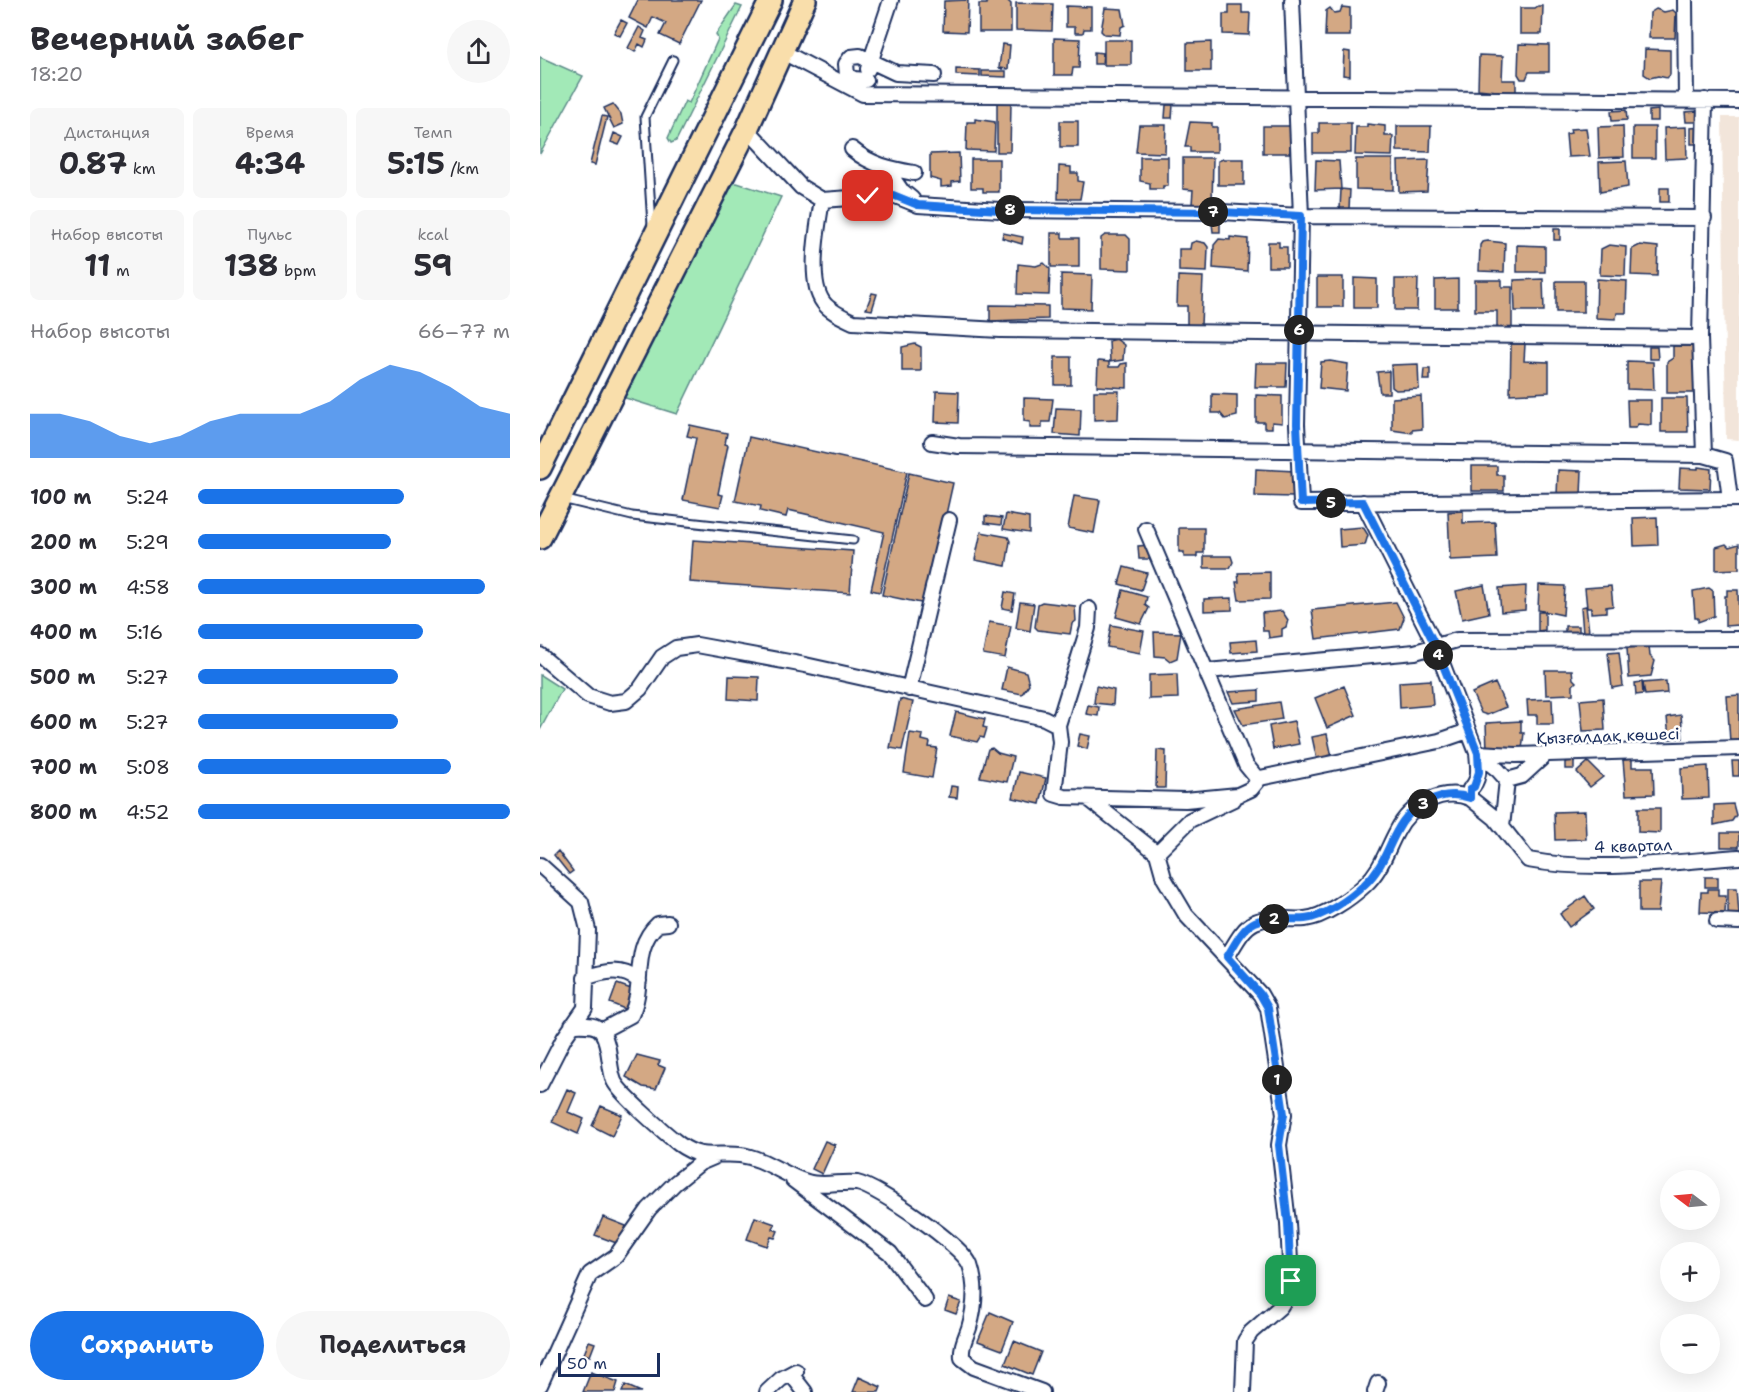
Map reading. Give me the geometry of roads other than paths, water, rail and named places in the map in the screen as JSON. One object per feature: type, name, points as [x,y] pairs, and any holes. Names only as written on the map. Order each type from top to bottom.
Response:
[{"type":"highway","points":[[540,468],[771,0]]},
{"type":"highway","points":[[540,538],[747,129],[805,0]]},
{"type":"street","points":[[862,94],[869,61],[891,0]]},
{"type":"street","points":[[932,442],[960,446],[1298,450],[1704,455],[1725,461],[1734,499],[1301,503],[1298,450],[1301,216],[1293,0]]},
{"type":"street","points":[[1685,0],[1686,100]]},
{"type":"street","points":[[781,51],[862,94],[1739,101]]},
{"type":"street","points":[[866,80],[854,79],[847,75],[846,64],[852,57],[860,56],[896,73],[934,75]]},
{"type":"street","points":[[1704,455],[1700,338],[1705,100]]},
{"type":"street","points":[[747,129],[801,187],[822,200],[893,195],[918,205],[1000,210],[1221,212],[1301,216],[1704,218]]},
{"type":"street","points":[[852,149],[863,158],[885,167],[915,173]]},
{"type":"street","points":[[885,167],[901,190],[918,205]]},
{"type":"street","points":[[822,200],[816,241],[816,279],[822,301],[839,315],[854,322],[1000,330],[1700,338]]},
{"type":"street","points":[[1363,502],[1435,645],[1478,753],[1479,772],[1474,787],[1470,789],[1470,798]]},
{"type":"street","points":[[909,689],[949,520]]},
{"type":"street","points":[[1146,529],[1246,765],[1255,776],[1260,778],[1439,741],[1468,731]]},
{"type":"street","points":[[1089,609],[1088,628],[1068,701],[1058,725],[1060,742],[1054,794],[1089,799],[1185,800],[1238,795]]},
{"type":"street","points":[[1207,671],[1415,652],[1457,640],[1739,639]]},
{"type":"street","points":[[540,654],[588,696],[610,703],[626,701],[640,689],[662,657],[676,648],[697,645],[1044,718],[1058,725]]},
{"type":"street","name":"Қызғалдақ көшесі","points":[[1478,753],[1545,755],[1739,748]]},
{"type":"street","points":[[1478,753],[1506,780],[1502,827]]},
{"type":"street","points":[[1506,780],[1522,776],[1534,769],[1545,755]]},
{"type":"street","points":[[1156,854],[1190,820],[1227,804],[1238,795],[1251,789],[1260,778]]},
{"type":"street","points":[[1227,957],[1246,928],[1255,922],[1316,917],[1362,887],[1384,861],[1397,830],[1416,809],[1435,797],[1460,794],[1470,798],[1495,818],[1502,827]]},
{"type":"street","points":[[1089,799],[1156,854],[1164,878],[1186,915],[1260,994],[1268,1008],[1284,1114],[1280,1155],[1291,1270],[1287,1296],[1280,1307],[1251,1332],[1245,1341],[1243,1392]]},
{"type":"street","name":"4 квартал","points":[[1502,827],[1528,860],[1549,864],[1619,865],[1739,857]]},
{"type":"street","points":[[540,865],[581,902],[588,930],[585,1008],[547,1066],[540,1085]]},
{"type":"street","points":[[1717,921],[1739,922]]},
{"type":"street","points":[[601,1031],[631,1015],[637,1002],[643,943],[658,924],[668,923]]},
{"type":"street","points":[[585,978],[617,971],[630,974],[639,981]]},
{"type":"street","points":[[572,1025],[593,1026],[601,1031],[609,1052],[614,1081],[629,1100],[680,1144],[714,1157]]},
{"type":"street","points":[[540,1385],[591,1274],[616,1256],[649,1209],[675,1183],[700,1163],[714,1157],[740,1155],[768,1162],[787,1174],[810,1184],[857,1184],[883,1193],[943,1238],[969,1263],[975,1294],[975,1307],[961,1347],[962,1358],[974,1367],[1042,1392]]},
{"type":"street","points":[[787,1174],[803,1190],[842,1215],[890,1253],[926,1300]]},
{"type":"street","points":[[767,1392],[793,1372],[805,1392]]},
{"type":"lane","points":[[653,237],[645,117],[673,60]]},
{"type":"lane","points":[[560,498],[632,516],[853,540]]}]
